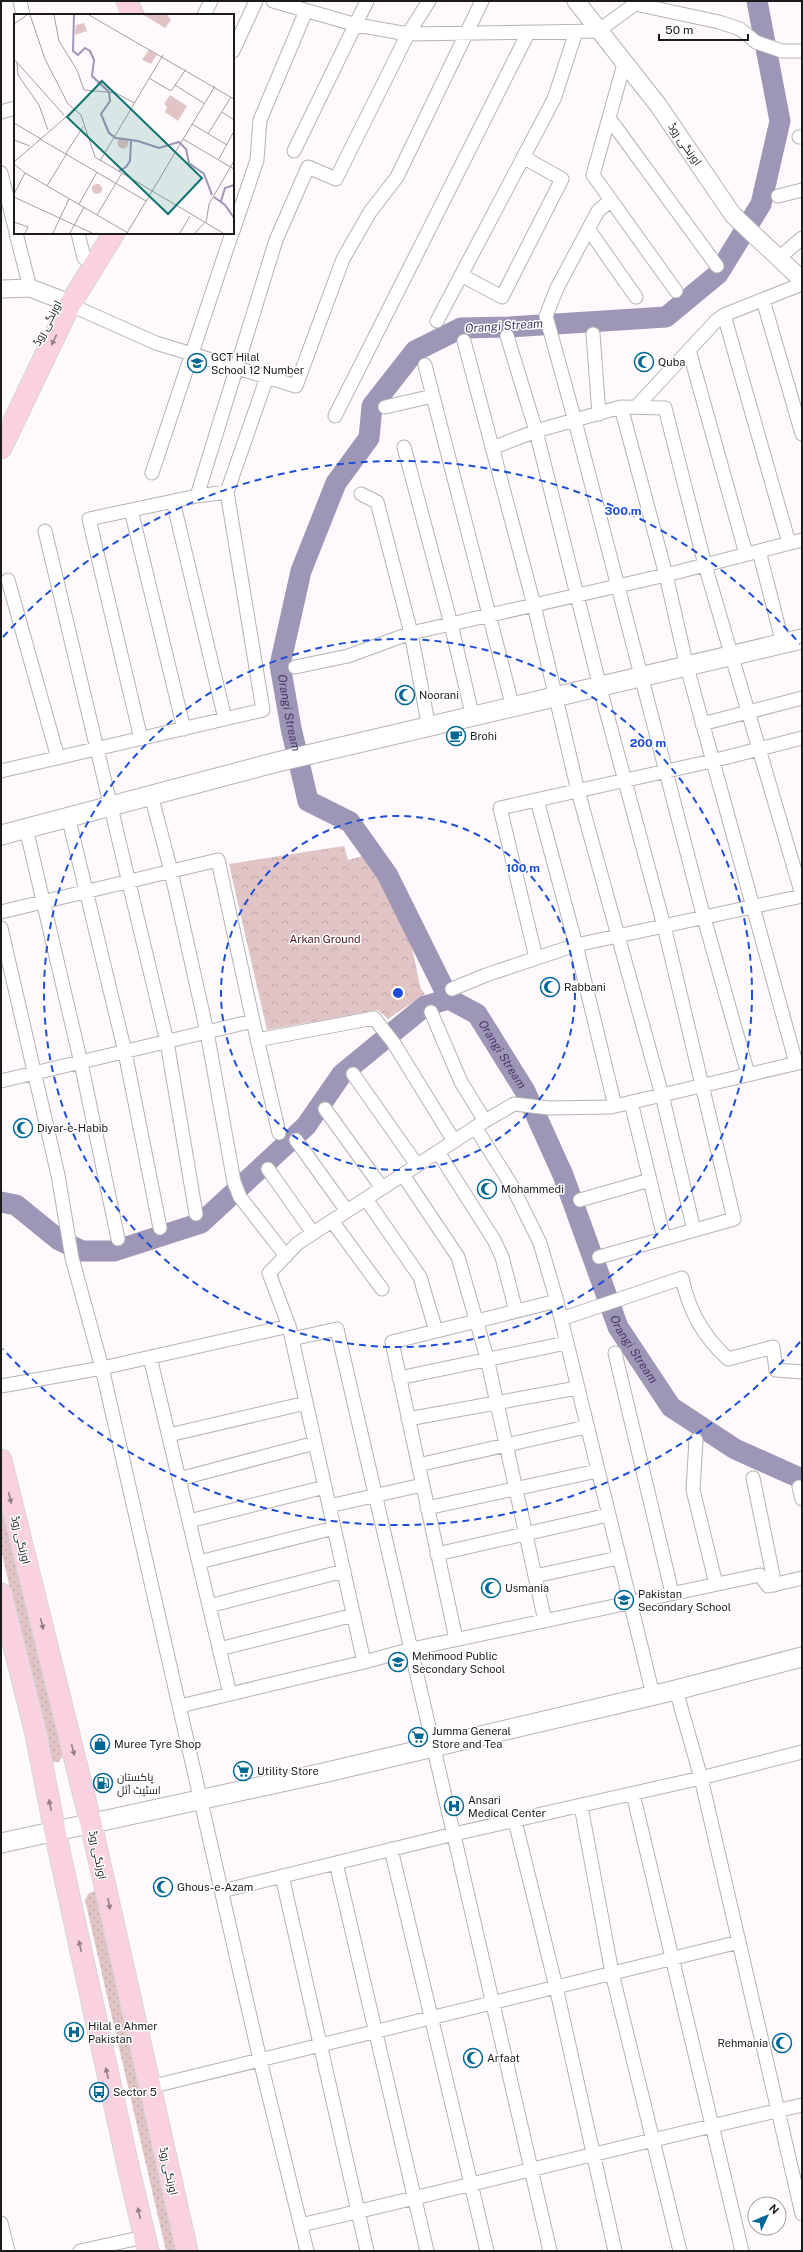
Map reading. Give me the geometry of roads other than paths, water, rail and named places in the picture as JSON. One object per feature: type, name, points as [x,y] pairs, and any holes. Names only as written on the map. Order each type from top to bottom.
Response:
[{"type":"main road","points":[[127,1],[133,14]]},
{"type":"main road","points":[[142,1],[148,14]]},
{"type":"main road","name":"اورنگی روڈ","points":[[1,415],[64,302],[84,258],[97,234]]},
{"type":"main road","points":[[1,448],[64,302],[113,234]]},
{"type":"main road","points":[[1,835],[68,816],[277,762],[473,718],[802,639]]},
{"type":"main road","name":"اورنگی روڈ","points":[[1,1460],[92,1824],[187,2251]]},
{"type":"main road","points":[[1,1594],[36,1734],[55,1832],[146,2244]]},
{"type":"main road","points":[[1,1843],[202,1800],[676,1690],[802,1657]]},
{"type":"street","points":[[20,1],[23,14]]},
{"type":"street","points":[[204,14],[211,1]]},
{"type":"street","points":[[234,49],[256,1]]},
{"type":"street","points":[[273,1],[312,8],[357,25],[408,34],[598,31],[634,2],[677,7],[740,29],[756,42],[763,45],[782,51],[802,51]]},
{"type":"street","points":[[294,151],[357,25],[367,1]]},
{"type":"street","points":[[197,496],[238,368],[276,240],[308,166],[336,179],[408,34],[429,1]]},
{"type":"street","points":[[1,289],[30,288],[156,343],[296,386],[343,259],[370,212],[397,177],[482,1]]},
{"type":"street","name":"اورنگی روڈ","points":[[576,1],[624,64],[658,105],[733,215],[802,280]]},
{"type":"street","points":[[234,229],[257,160],[260,120],[312,8]]},
{"type":"street","points":[[437,321],[554,99],[576,32]]},
{"type":"street","points":[[335,416],[528,33]]},
{"type":"street","points":[[624,64],[593,175],[676,291]]},
{"type":"street","points":[[1,112],[14,108]]},
{"type":"street","points":[[609,118],[717,266]]},
{"type":"street","points":[[461,275],[502,297],[562,179],[523,157]]},
{"type":"street","points":[[1,173],[14,224]]},
{"type":"street","points":[[778,196],[802,190]]},
{"type":"street","points":[[611,200],[598,212],[557,288],[546,316],[550,337],[575,421],[704,918],[748,1074]]},
{"type":"street","points":[[589,230],[636,297]]},
{"type":"street","points":[[16,234],[30,288]]},
{"type":"street","points":[[78,234],[84,258]]},
{"type":"street","points":[[152,473],[232,234]]},
{"type":"street","points":[[780,258],[802,238]]},
{"type":"street","points":[[636,407],[716,321],[724,315],[802,284]]},
{"type":"street","points":[[763,300],[802,434]]},
{"type":"street","points":[[724,315],[789,543]]},
{"type":"street","points":[[593,334],[599,414]]},
{"type":"street","points":[[506,336],[536,431],[624,781],[664,926],[734,1219],[599,1257]]},
{"type":"street","points":[[464,341],[534,605],[578,791],[662,1095],[694,1230]]},
{"type":"street","points":[[689,350],[752,552],[783,644]]},
{"type":"street","points":[[425,365],[513,708]]},
{"type":"street","points":[[1,771],[263,710],[228,492],[267,377]]},
{"type":"street","points":[[385,407],[433,396]]},
{"type":"street","points":[[364,1662],[289,1326],[269,1273],[298,1243],[402,1174],[514,1104],[549,1108],[615,1106],[799,1062],[712,761],[687,667],[666,575],[621,407]]},
{"type":"street","points":[[452,989],[576,945],[754,908],[802,895],[705,565],[665,408],[621,407],[536,431],[492,448]]},
{"type":"street","points":[[404,447],[451,624],[473,718]]},
{"type":"street","points":[[141,738],[90,519],[197,496],[228,492]]},
{"type":"street","points":[[361,494],[378,502],[411,633],[429,728]]},
{"type":"street","points":[[173,501],[225,719]]},
{"type":"street","points":[[131,510],[184,729]]},
{"type":"street","points":[[45,531],[167,1042],[196,1214]]},
{"type":"street","points":[[295,667],[348,656],[411,633],[666,575],[802,540]]},
{"type":"street","points":[[8,580],[58,758]]},
{"type":"street","points":[[702,724],[802,698]]},
{"type":"street","points":[[536,958],[500,808],[712,761],[802,738]]},
{"type":"street","points":[[151,795],[171,871],[207,1032],[234,1182],[240,1197],[286,1256]]},
{"type":"street","points":[[537,800],[576,945],[615,1106]]},
{"type":"street","points":[[68,816],[125,1052],[160,1228]]},
{"type":"street","points":[[26,828],[81,1063],[118,1239]]},
{"type":"street","points":[[1,912],[218,860],[279,1133]]},
{"type":"street","points":[[1,928],[58,1175],[72,1258],[102,1368],[202,1800],[260,2060],[307,2251]]},
{"type":"street","points":[[431,1012],[480,1124],[540,1243],[557,1301],[586,1427],[653,1695]]},
{"type":"street","points":[[257,1040],[374,1018],[393,1042],[454,1141]]},
{"type":"street","points":[[1,1081],[253,1021]]},
{"type":"street","points":[[353,1074],[417,1165]]},
{"type":"street","points":[[631,1102],[664,1238]]},
{"type":"street","points":[[325,1109],[382,1188]]},
{"type":"street","points":[[296,1140],[347,1211]]},
{"type":"street","points":[[438,1152],[494,1240],[502,1257],[516,1311]]},
{"type":"street","points":[[268,1169],[313,1233]]},
{"type":"street","points":[[402,1174],[458,1257],[478,1321],[487,1358],[545,1621]]},
{"type":"street","points":[[580,1200],[650,1180]]},
{"type":"street","points":[[366,1199],[420,1277],[436,1331]]},
{"type":"street","points":[[332,1221],[382,1289]]},
{"type":"street","points":[[561,1319],[627,1298],[682,1278],[690,1308],[711,1344],[728,1359],[773,1347],[776,1370],[802,1372]]},
{"type":"street","points":[[456,1640],[392,1342],[557,1301]]},
{"type":"street","points":[[1,1386],[102,1368],[289,1326]]},
{"type":"street","points":[[292,1340],[337,1328],[377,1495],[492,2003],[550,2251]]},
{"type":"street","points":[[400,1378],[487,1358],[566,1343]]},
{"type":"street","points":[[615,1353],[672,1593]]},
{"type":"street","points":[[150,1357],[230,1694]]},
{"type":"street","points":[[408,1419],[577,1388]]},
{"type":"street","points":[[169,1435],[306,1403]]},
{"type":"street","points":[[418,1465],[586,1427]]},
{"type":"street","points":[[696,1440],[693,1490],[716,1584]]},
{"type":"street","points":[[179,1479],[315,1443]]},
{"type":"street","points":[[427,1508],[597,1471]]},
{"type":"street","points":[[753,1478],[775,1585]]},
{"type":"street","points":[[329,1506],[422,1485]]},
{"type":"street","points":[[189,1520],[325,1487]]},
{"type":"street","points":[[437,1554],[608,1515]]},
{"type":"street","points":[[199,1562],[334,1528]]},
{"type":"street","points":[[535,1576],[618,1558]]},
{"type":"street","points":[[209,1606],[344,1571]]},
{"type":"street","points":[[180,1706],[412,1649],[672,1593],[760,1575],[768,1586],[802,1578]]},
{"type":"street","points":[[219,1649],[354,1615]]},
{"type":"street","points":[[676,1690],[701,1778],[802,2214]]},
{"type":"street","points":[[222,1891],[454,1834],[701,1778],[802,1752]]},
{"type":"street","points":[[633,1794],[742,2251]]},
{"type":"street","points":[[581,1806],[612,1973],[654,2139],[680,2251]]},
{"type":"street","points":[[515,1821],[556,1987],[615,2251]]},
{"type":"street","points":[[391,1850],[487,2251]]},
{"type":"street","points":[[336,1863],[426,2251]]},
{"type":"street","points":[[282,1876],[367,2251]]},
{"type":"street","points":[[150,2087],[739,1942]]},
{"type":"street","points":[[301,2225],[531,2171],[654,2139],[802,2106]]},
{"type":"street","points":[[1,2223],[8,2251]]},
{"type":"street","points":[[80,2251],[146,2244]]},
{"type":"waterway","name":"Orangi Stream","points":[[757,1],[780,121],[761,204],[718,274],[666,317],[509,327],[461,328],[415,351],[372,406],[369,438],[336,483],[301,571],[280,665],[291,728],[308,801],[350,822],[387,874],[449,999],[477,1014],[525,1091],[563,1175],[618,1327],[671,1407],[735,1449],[802,1479]]},
{"type":"waterway","points":[[1,1202],[16,1205],[59,1240],[82,1251],[114,1251],[201,1223],[306,1126],[342,1074],[425,1006],[449,999]]},
{"type":"place","name":"Quba","points":[[644,362]]},
{"type":"place","name":"GCT Hilal School 12 Number","points":[[197,363]]},
{"type":"place","name":"Noorani","points":[[405,695]]},
{"type":"place","name":"Brohi","points":[[456,736]]},
{"type":"place","name":"Rabbani","points":[[550,987]]},
{"type":"place","name":"Diyar-e-Habib","points":[[23,1128]]},
{"type":"place","name":"Mohammedi","points":[[487,1189]]},
{"type":"place","name":"Usmania","points":[[491,1588]]},
{"type":"place","name":"Pakistan Secondary School","points":[[624,1600]]},
{"type":"place","name":"Mehmood Public Secondary School","points":[[398,1662]]},
{"type":"place","name":"Jumma General Store and Tea","points":[[418,1737]]},
{"type":"place","name":"Muree Tyre Shop","points":[[100,1744]]},
{"type":"place","name":"Utility Store","points":[[243,1771]]},
{"type":"place","name":"پاکستان اسٹیٹ آئل","points":[[103,1783]]},
{"type":"place","name":"Ansari Medical Center","points":[[454,1806]]},
{"type":"place","name":"Ghous-e-Azam","points":[[163,1887]]},
{"type":"place","name":"Hilal e Ahmer Pakistan","points":[[74,2032]]},
{"type":"place","name":"Rehmania","points":[[782,2043]]},
{"type":"place","name":"Arfaat","points":[[473,2058]]},
{"type":"place","name":"Sector 5","points":[[99,2092]]},
{"type":"park label","name":"Arkan Ground","points":[[325,939]]}]
